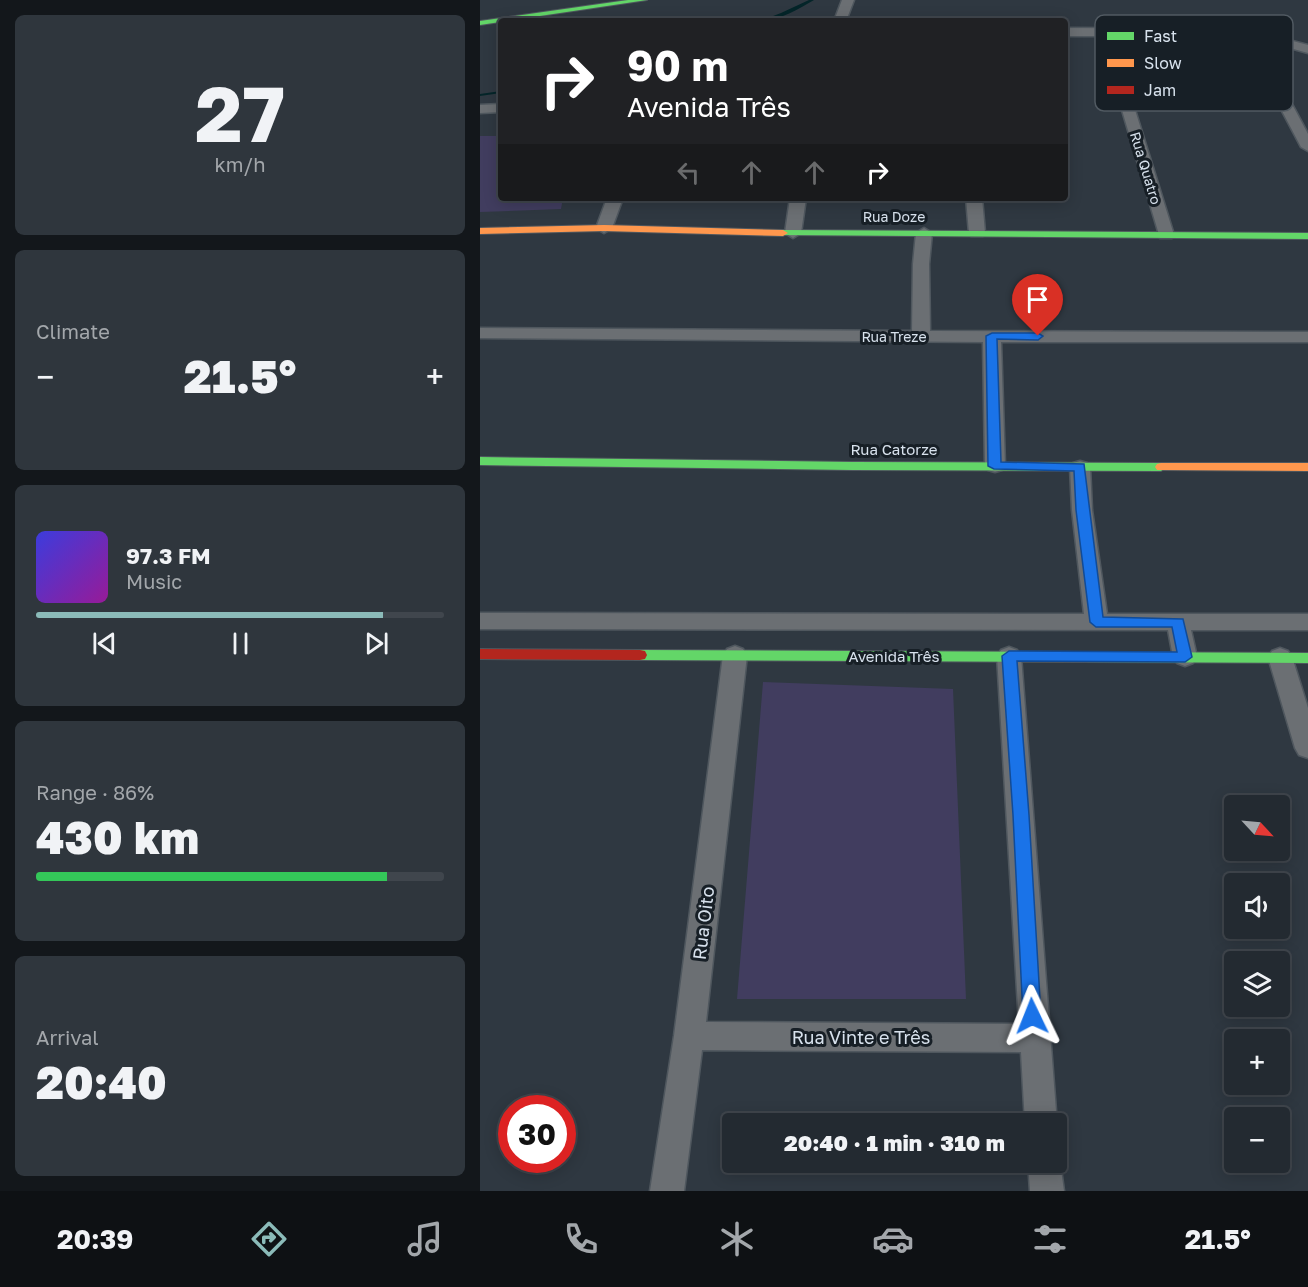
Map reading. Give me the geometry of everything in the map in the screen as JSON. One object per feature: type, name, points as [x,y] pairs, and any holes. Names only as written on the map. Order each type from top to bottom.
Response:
[{"type":"street","points":[[515,18],[643,0]]},
{"type":"street","points":[[841,18],[848,0]]},
{"type":"street","points":[[480,23],[498,20]]},
{"type":"street","points":[[1071,29],[1095,29]]},
{"type":"street","points":[[1071,29],[1095,31]]},
{"type":"street","points":[[1293,39],[1308,40]]},
{"type":"street","points":[[1293,42],[1308,49]]},
{"type":"street","points":[[480,109],[498,108]]},
{"type":"street","name":"Rua Quatro","points":[[1129,111],[1166,234]]},
{"type":"street","points":[[1289,111],[1308,147]]},
{"type":"street","points":[[480,118],[498,117]]},
{"type":"street","points":[[604,228],[614,201]]},
{"type":"street","points":[[793,232],[798,201]]},
{"type":"street","points":[[974,201],[977,232]]},
{"type":"street","name":"Rua Doze","points":[[480,231],[604,228],[793,232],[1308,236]]},
{"type":"street","points":[[921,336],[921,264],[924,233]]},
{"type":"street","name":"Rua Treze","points":[[480,333],[1308,337]]},
{"type":"street","points":[[992,336],[994,466]]},
{"type":"street","name":"Rua Catorze","points":[[480,461],[1080,467],[1308,466]]},
{"type":"street","points":[[1080,467],[1082,510],[1096,622]]},
{"type":"street","points":[[480,621],[1308,622]]},
{"type":"street","points":[[615,654],[623,621]]},
{"type":"street","points":[[835,622],[840,655]]},
{"type":"street","points":[[1178,622],[1185,657]]},
{"type":"street","name":"Avenida Três","points":[[480,654],[1308,658]]},
{"type":"street","name":"Rua Oito","points":[[667,1191],[689,1036],[735,655]]},
{"type":"street","points":[[1009,656],[1021,815],[1033,1038],[1040,1113]]},
{"type":"street","points":[[1280,657],[1308,748]]},
{"type":"street","name":"Rua Vinte e Três","points":[[689,1036],[1033,1038]]},
{"type":"street","points":[[1045,1173],[1047,1191]]},
{"type":"shaded area","points":[[480,136],[498,136],[498,201],[562,201],[561,209],[480,212]]},
{"type":"shaded area","points":[[763,682],[953,689],[966,999],[737,999]]},
{"type":"waterway","points":[[771,18],[812,0]]},
{"type":"waterway","points":[[480,95],[498,92]]},
{"type":"traffic: fast","points":[[515,18],[643,0]]},
{"type":"traffic: fast","points":[[480,23],[498,20]]},
{"type":"traffic: fast","points":[[783,233],[1308,236]]},
{"type":"traffic: fast","points":[[480,461],[1161,467]]},
{"type":"traffic: fast","points":[[640,655],[1308,658]]},
{"type":"traffic: slow","points":[[480,231],[604,228],[783,233]]},
{"type":"traffic: slow","points":[[1161,467],[1308,467]]},
{"type":"traffic: jam","points":[[480,654],[640,655]]},
{"type":"route","points":[[1032,1016],[1021,815],[1009,656],[1185,657],[1178,622],[1096,622],[1082,510],[1080,467],[994,466],[992,336],[1038,336]]}]
